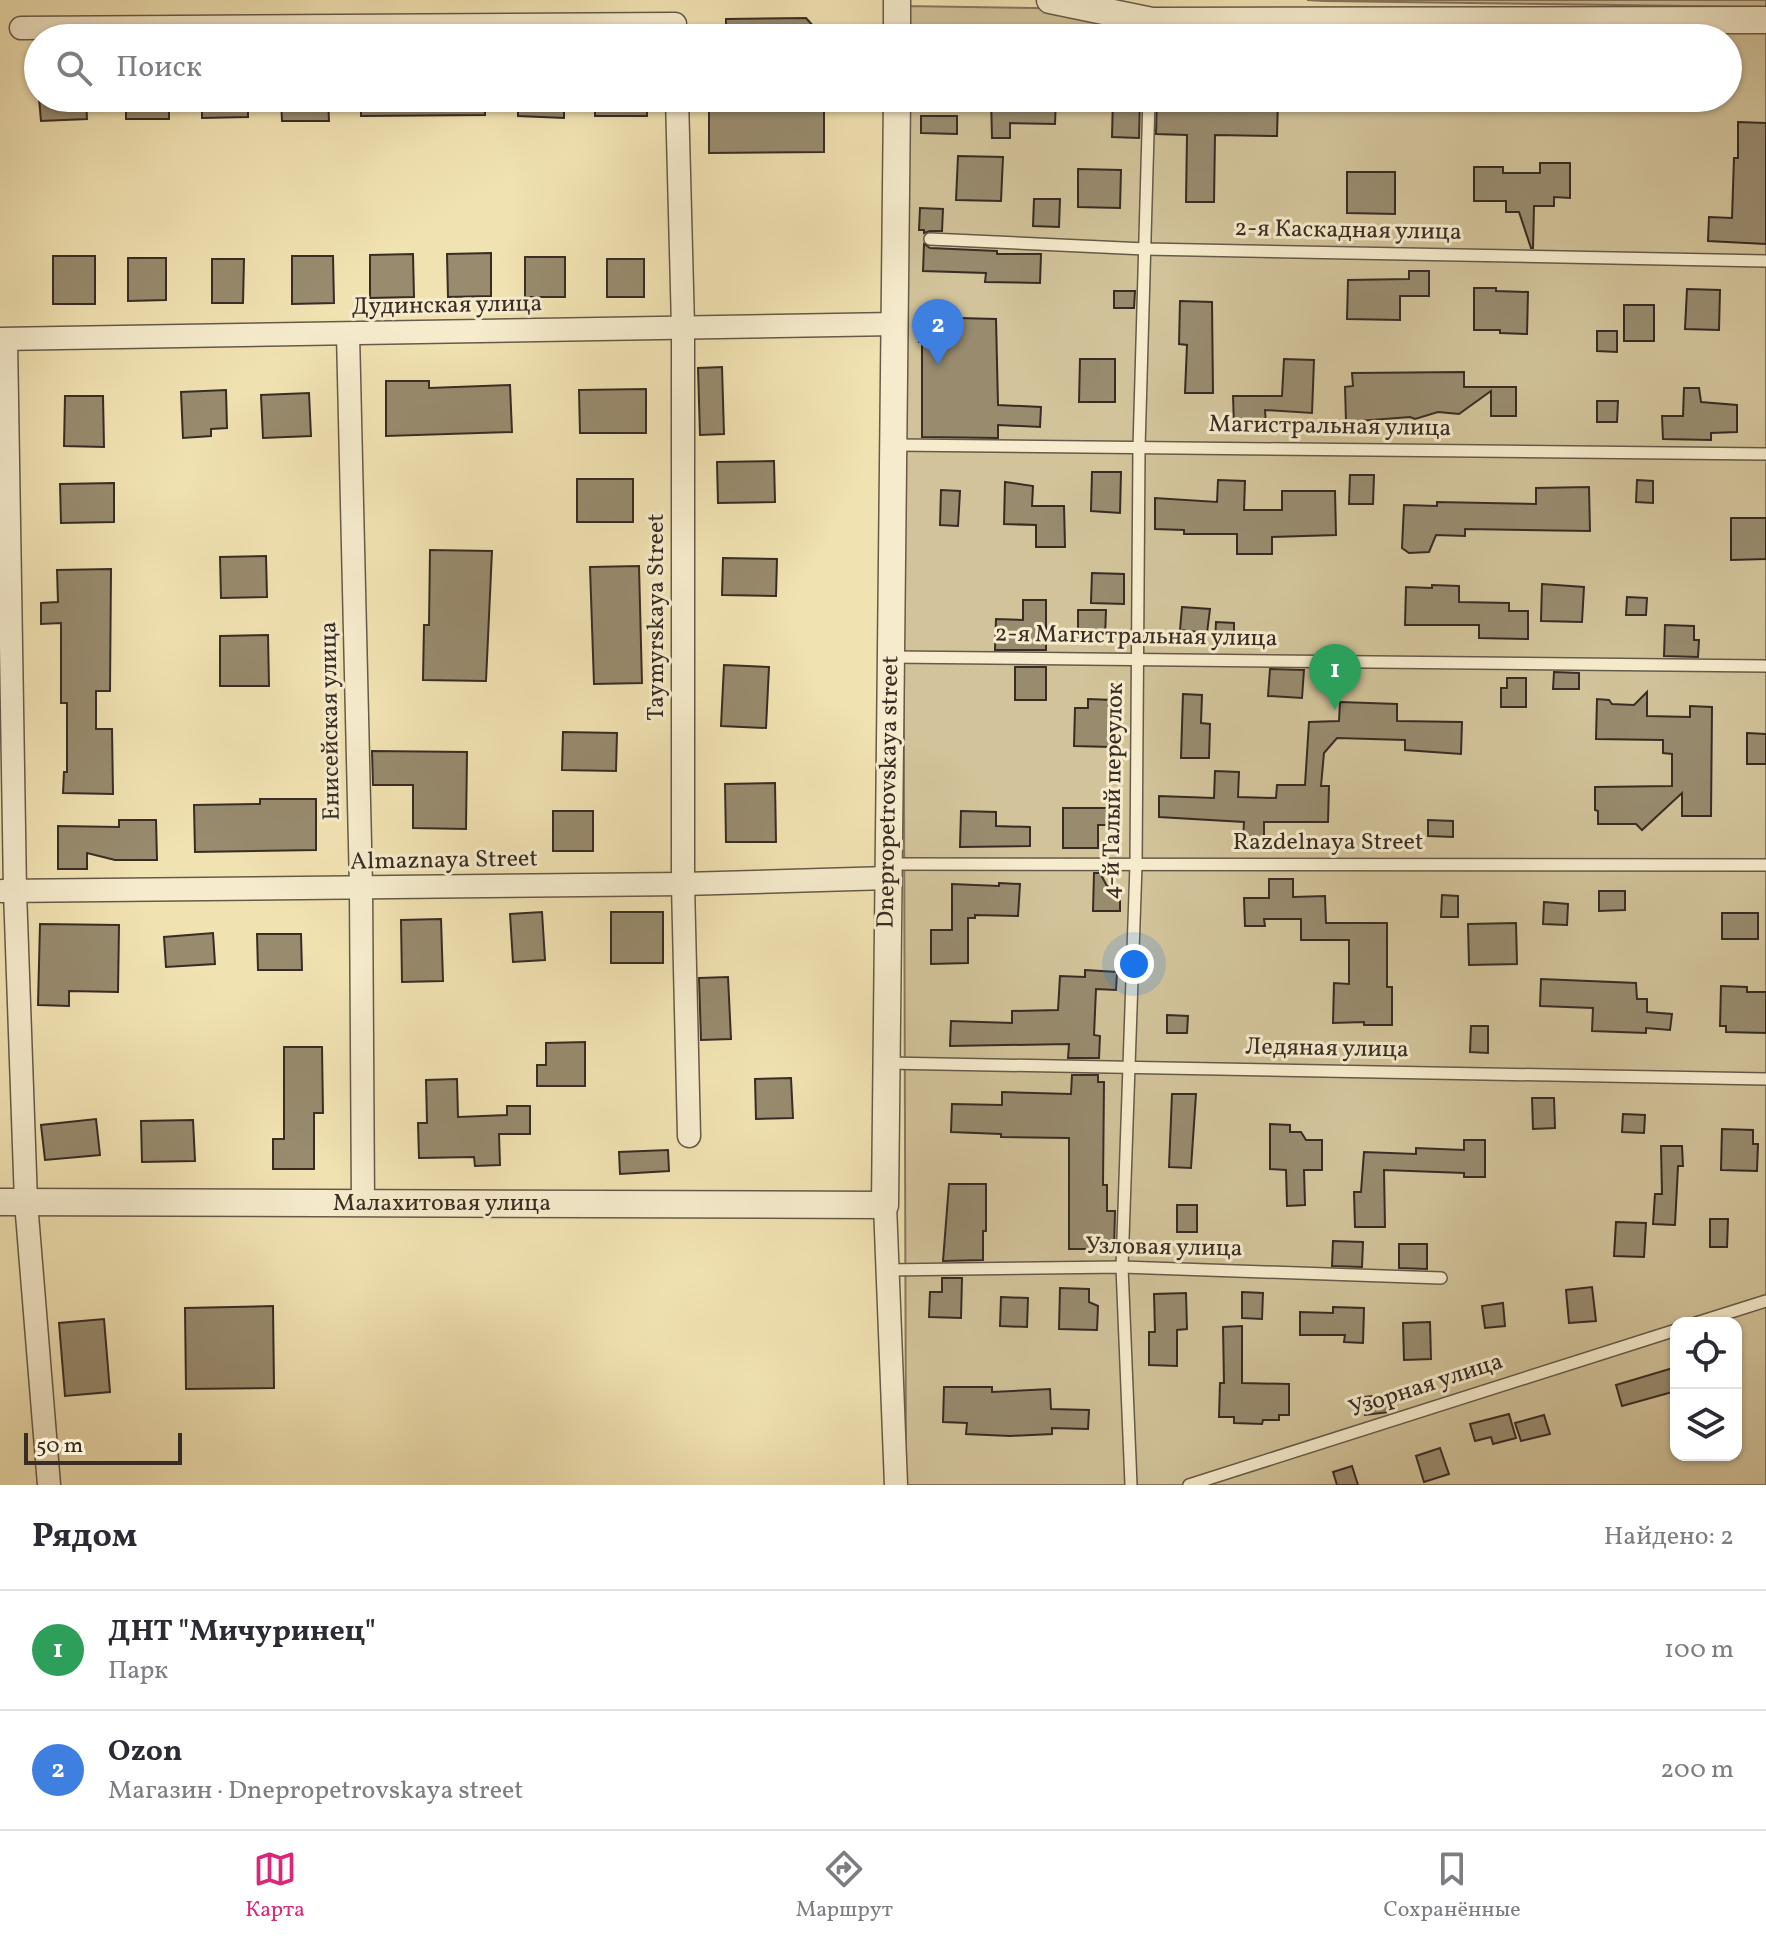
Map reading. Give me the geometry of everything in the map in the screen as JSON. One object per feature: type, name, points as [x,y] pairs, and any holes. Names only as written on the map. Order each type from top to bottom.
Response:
[{"type":"street","points":[[897,0],[897,24]]},
{"type":"street","points":[[1050,0],[1148,24]]},
{"type":"street","points":[[1275,24],[1766,20]]},
{"type":"street","name":"Taymyrskaya Street","points":[[677,112],[683,327],[683,884],[689,1136]]},
{"type":"street","name":"Dnepropetrovskaya street","points":[[896,1485],[885,1270],[885,1205],[897,112]]},
{"type":"street","name":"Дудинская улица","points":[[3,340],[895,324]]},
{"type":"street","name":"Енисейская улица","points":[[348,334],[361,887],[363,1203]]},
{"type":"street","points":[[3,340],[13,1202],[49,1485]]},
{"type":"street","name":"Almaznaya Street","points":[[8,891],[683,884],[889,871]]},
{"type":"street","name":"Малахитовая улица","points":[[13,1202],[885,1205]]},
{"type":"lane","name":"4-й Талый переулок","points":[[1131,1485],[1122,1267],[1136,865],[1139,448],[1149,112]]},
{"type":"lane","name":"2-я Каскадная улица","points":[[930,239],[1145,249],[1766,261]]},
{"type":"lane","name":"Магистральная улица","points":[[894,445],[1766,454]]},
{"type":"lane","name":"2-я Магистральная улица","points":[[890,657],[1766,666]]},
{"type":"lane","name":"Razdelnaya Street","points":[[889,871],[1136,865],[1766,865]]},
{"type":"lane","name":"Ледяная улица","points":[[886,1063],[1766,1079]]},
{"type":"lane","name":"Узловая улица","points":[[885,1270],[1122,1267],[1441,1278]]},
{"type":"lane","points":[[1715,1317],[1766,1301]]},
{"type":"lane","name":"Узорная улица","points":[[1189,1485],[1670,1332]]},
{"type":"shaded area","points":[[1307,0],[1766,0],[1766,7],[1324,1]]},
{"type":"shaded area","points":[[902,6],[1766,19],[1766,1485],[906,1485],[902,112],[1742,112],[1742,24],[902,24]]},
{"type":"building","points":[[806,18],[811,24],[726,24],[726,19]]},
{"type":"building","points":[[40,112],[87,112],[87,119],[41,121]]},
{"type":"building","points":[[126,112],[169,112],[169,119],[126,119]]},
{"type":"building","points":[[202,112],[248,112],[248,117],[202,118]]},
{"type":"building","points":[[282,112],[329,112],[329,121],[282,121]]},
{"type":"building","points":[[361,112],[485,112],[485,115],[361,116]]},
{"type":"building","points":[[518,112],[564,112],[564,118],[518,116]]},
{"type":"building","points":[[595,112],[647,112],[647,116],[595,116]]},
{"type":"building","points":[[709,112],[824,112],[824,152],[709,153]]},
{"type":"building","points":[[991,112],[1055,112],[1055,124],[1010,123],[1010,138],[992,138]]},
{"type":"building","points":[[1113,112],[1140,112],[1139,138],[1112,137]]},
{"type":"building","points":[[1157,112],[1278,112],[1277,136],[1215,135],[1214,202],[1186,202],[1187,135],[1156,134]]},
{"type":"building","points":[[921,116],[957,116],[957,134],[921,133]]},
{"type":"building","points":[[1738,122],[1766,123],[1766,244],[1708,241],[1709,217],[1732,218]]},
{"type":"building","points":[[958,156],[1003,157],[1001,201],[956,200]]},
{"type":"building","points":[[1540,163],[1570,163],[1570,198],[1554,197],[1554,206],[1534,206],[1531,248],[1519,212],[1506,212],[1506,201],[1474,201],[1474,167],[1503,167],[1503,173],[1540,173]]},
{"type":"building","points":[[1078,169],[1121,170],[1120,208],[1078,207]]},
{"type":"building","points":[[1347,172],[1395,172],[1395,214],[1347,213]]},
{"type":"building","points":[[1034,199],[1060,199],[1059,227],[1033,226]]},
{"type":"building","points":[[920,208],[943,209],[942,231],[924,233],[924,230],[919,230]]},
{"type":"building","points":[[924,244],[930,248],[997,251],[997,254],[1041,254],[1040,283],[985,282],[986,273],[923,271]]},
{"type":"building","points":[[491,253],[491,296],[448,297],[447,254]]},
{"type":"building","points":[[413,254],[414,297],[370,298],[370,255]]},
{"type":"building","points":[[53,256],[95,256],[95,304],[53,304]]},
{"type":"building","points":[[292,256],[333,256],[334,303],[292,304]]},
{"type":"building","points":[[525,257],[565,257],[565,297],[525,297]]},
{"type":"building","points":[[128,258],[166,258],[166,300],[128,301]]},
{"type":"building","points":[[212,259],[244,259],[243,303],[212,303]]},
{"type":"building","points":[[607,259],[644,259],[644,297],[607,297]]},
{"type":"building","points":[[1409,271],[1429,271],[1429,296],[1400,296],[1400,320],[1347,319],[1348,280],[1409,279]]},
{"type":"building","points":[[1474,288],[1528,292],[1527,334],[1474,330]]},
{"type":"building","points":[[1687,289],[1720,290],[1719,330],[1685,329]]},
{"type":"building","points":[[1114,291],[1135,291],[1134,308],[1114,308]]},
{"type":"building","points":[[1180,301],[1212,302],[1213,393],[1185,393],[1187,345],[1179,344]]},
{"type":"building","points":[[1624,305],[1654,305],[1654,341],[1624,341]]},
{"type":"building","points":[[920,317],[996,319],[998,405],[1041,407],[1040,427],[998,425],[998,438],[922,437]]},
{"type":"building","points":[[1597,331],[1617,331],[1617,352],[1597,351]]},
{"type":"building","points":[[1080,359],[1115,359],[1115,402],[1079,402]]},
{"type":"building","points":[[1284,359],[1314,360],[1312,413],[1265,410],[1266,425],[1234,426],[1233,396],[1282,396]]},
{"type":"building","points":[[722,367],[724,434],[700,435],[698,368]]},
{"type":"building","points":[[1464,372],[1464,387],[1516,387],[1516,416],[1491,416],[1491,391],[1459,414],[1438,412],[1415,419],[1346,422],[1345,387],[1353,386],[1352,373]]},
{"type":"building","points":[[386,381],[429,381],[429,388],[510,385],[512,432],[386,436]]},
{"type":"building","points":[[1684,388],[1699,388],[1701,402],[1737,405],[1737,432],[1711,433],[1711,440],[1663,439],[1662,416],[1683,416]]},
{"type":"building","points":[[646,389],[646,433],[580,433],[579,390]]},
{"type":"building","points":[[226,390],[227,428],[211,429],[211,436],[183,438],[181,392]]},
{"type":"building","points":[[309,393],[311,436],[263,438],[261,395]]},
{"type":"building","points":[[65,396],[103,396],[104,447],[64,446]]},
{"type":"building","points":[[1597,401],[1618,401],[1617,422],[1597,422]]},
{"type":"building","points":[[774,461],[775,502],[718,503],[717,462]]},
{"type":"building","points":[[1092,472],[1121,472],[1120,513],[1091,511]]},
{"type":"building","points":[[1350,475],[1374,475],[1373,504],[1349,504]]},
{"type":"building","points":[[577,479],[633,479],[633,522],[577,522]]},
{"type":"building","points":[[1218,480],[1245,481],[1244,510],[1282,510],[1282,491],[1335,491],[1336,535],[1272,537],[1272,554],[1237,554],[1237,534],[1184,534],[1184,530],[1155,529],[1155,498],[1217,502]]},
{"type":"building","points":[[1637,480],[1653,481],[1653,503],[1636,502]]},
{"type":"building","points":[[1005,482],[1033,486],[1032,506],[1064,506],[1065,547],[1036,547],[1036,525],[1004,524]]},
{"type":"building","points":[[114,483],[114,522],[61,523],[60,484]]},
{"type":"building","points":[[1589,487],[1590,531],[1465,529],[1465,536],[1436,535],[1429,552],[1409,553],[1402,548],[1404,505],[1437,506],[1437,502],[1536,504],[1536,488]]},
{"type":"building","points":[[941,490],[960,491],[958,526],[940,525]]},
{"type":"building","points":[[1731,518],[1766,518],[1766,559],[1731,560]]},
{"type":"building","points":[[430,550],[492,551],[486,681],[423,680],[424,625],[429,625]]},
{"type":"building","points":[[266,556],[267,597],[221,598],[220,557]]},
{"type":"building","points":[[723,558],[777,559],[776,596],[722,595]]},
{"type":"building","points":[[639,566],[642,683],[594,684],[590,567]]},
{"type":"building","points":[[111,569],[110,691],[96,691],[96,729],[112,729],[113,794],[63,793],[64,772],[67,772],[67,703],[61,703],[61,623],[41,624],[41,603],[58,602],[57,570]]},
{"type":"building","points":[[1092,573],[1124,574],[1124,604],[1091,603]]},
{"type":"building","points":[[1542,584],[1584,587],[1582,622],[1541,621]]},
{"type":"building","points":[[1432,585],[1459,586],[1459,602],[1509,603],[1509,611],[1528,611],[1528,639],[1479,638],[1479,625],[1405,625],[1406,587],[1432,588]]},
{"type":"building","points":[[1627,597],[1647,598],[1646,615],[1626,615]]},
{"type":"building","points":[[1023,600],[1046,600],[1046,650],[995,650],[996,619],[1023,620]]},
{"type":"building","points":[[1182,607],[1210,609],[1207,633],[1180,630]]},
{"type":"building","points":[[1078,610],[1106,610],[1105,638],[1078,637]]},
{"type":"building","points":[[1216,622],[1234,623],[1234,641],[1215,641]]},
{"type":"building","points":[[1665,625],[1694,626],[1694,640],[1699,640],[1698,657],[1664,656]]},
{"type":"building","points":[[268,635],[269,686],[220,686],[220,636]]},
{"type":"building","points":[[724,665],[769,667],[766,728],[721,726]]},
{"type":"building","points":[[1015,667],[1046,667],[1046,700],[1015,700]]},
{"type":"building","points":[[1270,669],[1304,670],[1302,698],[1268,696]]},
{"type":"building","points":[[1554,672],[1579,673],[1579,689],[1553,689]]},
{"type":"building","points":[[1507,678],[1526,678],[1526,707],[1501,707],[1501,688],[1507,688]]},
{"type":"building","points":[[1647,692],[1647,716],[1690,717],[1690,706],[1712,707],[1711,816],[1682,816],[1682,793],[1642,830],[1636,824],[1598,824],[1595,787],[1672,786],[1672,754],[1663,753],[1663,740],[1596,739],[1597,699],[1609,700],[1612,704],[1634,705]]},
{"type":"building","points":[[1183,694],[1202,695],[1201,723],[1210,724],[1209,758],[1181,758]]},
{"type":"building","points":[[1088,699],[1113,700],[1111,747],[1074,746],[1075,708],[1088,708]]},
{"type":"building","points":[[1340,702],[1397,704],[1397,721],[1462,722],[1461,754],[1405,750],[1405,740],[1337,738],[1324,753],[1321,786],[1329,786],[1328,822],[1264,822],[1264,842],[1243,841],[1244,822],[1159,817],[1159,796],[1214,798],[1215,771],[1239,772],[1238,797],[1276,798],[1277,785],[1305,785],[1309,722],[1339,721]]},
{"type":"building","points":[[563,732],[617,733],[616,771],[562,770]]},
{"type":"building","points":[[1747,733],[1766,734],[1766,764],[1747,764]]},
{"type":"building","points":[[372,751],[467,752],[466,829],[413,828],[413,785],[373,785]]},
{"type":"building","points":[[775,783],[776,842],[726,842],[725,784]]},
{"type":"building","points":[[260,799],[316,799],[316,850],[195,852],[194,805],[260,804]]},
{"type":"building","points":[[1063,808],[1111,808],[1111,825],[1098,825],[1098,848],[1063,848]]},
{"type":"building","points":[[553,811],[593,811],[593,851],[553,851]]},
{"type":"building","points":[[961,811],[996,812],[996,826],[1030,827],[1030,846],[960,847]]},
{"type":"building","points":[[119,820],[156,820],[157,860],[115,860],[87,853],[87,869],[58,869],[58,826],[119,827]]},
{"type":"building","points":[[1428,820],[1453,821],[1453,837],[1428,836]]},
{"type":"building","points":[[1094,873],[1100,873],[1107,886],[1120,886],[1120,911],[1093,911]]},
{"type":"building","points":[[1269,879],[1293,879],[1293,897],[1325,896],[1326,923],[1387,923],[1387,987],[1392,987],[1392,1025],[1333,1023],[1334,983],[1349,984],[1349,940],[1301,940],[1301,919],[1264,919],[1265,926],[1245,926],[1244,898],[1269,898]]},
{"type":"building","points":[[999,883],[1020,884],[1018,916],[975,915],[975,918],[968,918],[968,963],[931,964],[931,930],[952,930],[952,884],[999,886]]},
{"type":"building","points":[[1599,891],[1625,891],[1625,910],[1599,911]]},
{"type":"building","points":[[1442,895],[1458,896],[1458,917],[1441,917]]},
{"type":"building","points":[[1544,902],[1568,904],[1567,925],[1543,924]]},
{"type":"building","points":[[542,912],[545,960],[513,962],[510,914]]},
{"type":"building","points":[[611,912],[663,912],[663,963],[611,963]]},
{"type":"building","points":[[1722,913],[1758,913],[1758,939],[1722,939]]},
{"type":"building","points":[[441,919],[443,981],[402,982],[401,920]]},
{"type":"building","points":[[1516,923],[1517,964],[1469,965],[1468,924]]},
{"type":"building","points":[[40,924],[119,925],[118,992],[69,991],[69,1006],[38,1005]]},
{"type":"building","points":[[213,933],[215,964],[166,967],[164,937]]},
{"type":"building","points":[[257,934],[301,934],[302,970],[258,970]]},
{"type":"building","points":[[1085,970],[1117,972],[1116,990],[1096,989],[1094,1035],[1100,1036],[1099,1058],[1068,1058],[1069,1044],[950,1046],[951,1021],[1012,1023],[1012,1011],[1058,1010],[1060,976],[1085,977]]},
{"type":"building","points":[[728,977],[731,1039],[701,1040],[699,978]]},
{"type":"building","points":[[1541,979],[1636,983],[1637,999],[1647,999],[1647,1012],[1672,1014],[1670,1030],[1646,1028],[1646,1033],[1592,1031],[1593,1008],[1540,1006]]},
{"type":"building","points":[[1721,986],[1747,987],[1747,992],[1766,992],[1766,1033],[1726,1032],[1726,1026],[1720,1026]]},
{"type":"building","points":[[1167,1015],[1188,1016],[1187,1033],[1167,1033]]},
{"type":"building","points":[[1471,1026],[1488,1026],[1488,1053],[1470,1052]]},
{"type":"building","points":[[585,1042],[585,1086],[537,1086],[537,1065],[546,1065],[546,1043]]},
{"type":"building","points":[[284,1047],[322,1047],[323,1113],[314,1113],[314,1169],[273,1169],[273,1139],[284,1139]]},
{"type":"building","points":[[1072,1075],[1098,1075],[1098,1082],[1104,1082],[1103,1185],[1107,1185],[1107,1211],[1115,1211],[1114,1249],[1069,1249],[1069,1138],[1001,1137],[1001,1134],[951,1132],[952,1104],[1002,1105],[1002,1092],[1071,1094]]},
{"type":"building","points":[[791,1078],[793,1118],[756,1119],[755,1079]]},
{"type":"building","points":[[457,1079],[458,1117],[507,1115],[507,1106],[530,1106],[530,1134],[499,1134],[500,1165],[475,1166],[474,1157],[419,1158],[418,1123],[427,1123],[426,1080]]},
{"type":"building","points":[[1172,1094],[1196,1094],[1191,1168],[1169,1167]]},
{"type":"building","points":[[1532,1098],[1554,1098],[1555,1128],[1533,1129]]},
{"type":"building","points":[[1623,1114],[1645,1115],[1644,1133],[1622,1132]]},
{"type":"building","points":[[96,1119],[100,1155],[45,1160],[41,1125]]},
{"type":"building","points":[[193,1120],[195,1161],[142,1162],[141,1121]]},
{"type":"building","points":[[1270,1124],[1290,1125],[1290,1132],[1301,1132],[1306,1140],[1322,1140],[1322,1170],[1304,1170],[1305,1205],[1287,1206],[1286,1170],[1270,1169]]},
{"type":"building","points":[[1722,1129],[1753,1130],[1753,1144],[1758,1144],[1757,1171],[1721,1170]]},
{"type":"building","points":[[1464,1140],[1485,1140],[1485,1177],[1464,1177],[1464,1173],[1384,1170],[1385,1227],[1355,1227],[1354,1192],[1361,1192],[1364,1152],[1416,1154],[1416,1148],[1464,1150]]},
{"type":"building","points":[[1661,1146],[1682,1146],[1683,1166],[1678,1166],[1675,1225],[1653,1224],[1655,1194],[1662,1194]]},
{"type":"building","points":[[668,1150],[669,1171],[620,1174],[619,1152]]},
{"type":"building","points":[[949,1184],[986,1184],[983,1260],[943,1261]]},
{"type":"building","points":[[1177,1205],[1197,1205],[1197,1232],[1177,1232]]},
{"type":"building","points":[[1710,1219],[1728,1219],[1727,1247],[1710,1247]]},
{"type":"building","points":[[1616,1222],[1646,1223],[1644,1257],[1614,1256]]},
{"type":"building","points":[[1333,1241],[1363,1242],[1362,1267],[1332,1266]]},
{"type":"building","points":[[1399,1244],[1427,1244],[1427,1269],[1399,1268]]},
{"type":"building","points":[[942,1278],[962,1278],[961,1318],[929,1317],[930,1292],[942,1292]]},
{"type":"building","points":[[1592,1287],[1596,1321],[1569,1323],[1566,1290]]},
{"type":"building","points":[[1060,1288],[1089,1289],[1089,1302],[1098,1306],[1097,1330],[1059,1329]]},
{"type":"building","points":[[1242,1292],[1263,1293],[1262,1319],[1242,1318]]},
{"type":"building","points":[[1186,1293],[1187,1329],[1177,1330],[1177,1366],[1149,1365],[1149,1332],[1155,1332],[1154,1294]]},
{"type":"building","points":[[1001,1297],[1028,1298],[1027,1327],[1000,1326]]},
{"type":"building","points":[[1503,1303],[1505,1326],[1485,1328],[1482,1306]]},
{"type":"building","points":[[273,1306],[274,1388],[186,1389],[185,1308]]},
{"type":"building","points":[[1333,1307],[1364,1308],[1363,1343],[1344,1342],[1345,1335],[1300,1335],[1300,1312],[1333,1313]]},
{"type":"building","points":[[104,1319],[110,1392],[65,1396],[59,1323]]},
{"type":"building","points":[[1430,1322],[1431,1359],[1404,1360],[1403,1323]]},
{"type":"building","points":[[1242,1326],[1242,1383],[1289,1384],[1289,1415],[1279,1415],[1279,1420],[1263,1420],[1262,1424],[1234,1423],[1234,1417],[1219,1417],[1220,1383],[1224,1383],[1223,1327]]},
{"type":"building","points":[[1670,1369],[1670,1393],[1622,1406],[1616,1385]]},
{"type":"building","points":[[944,1387],[992,1387],[992,1392],[1050,1389],[1051,1409],[1089,1410],[1088,1429],[1052,1428],[1052,1434],[1010,1436],[966,1434],[967,1423],[943,1422]]},
{"type":"building","points":[[1388,1394],[1390,1412],[1365,1415],[1363,1397]]},
{"type":"building","points":[[1509,1414],[1516,1438],[1493,1444],[1491,1437],[1475,1441],[1470,1424]]},
{"type":"building","points":[[1544,1415],[1550,1434],[1521,1441],[1515,1423]]},
{"type":"building","points":[[1440,1448],[1449,1474],[1424,1482],[1416,1456]]},
{"type":"building","points":[[1352,1466],[1358,1485],[1337,1485],[1333,1472]]},
{"type":"place","name":"Ozon","points":[[938,365]]},
{"type":"place","name":"ДНТ \"Мичуринец\"","points":[[1335,710]]}]
